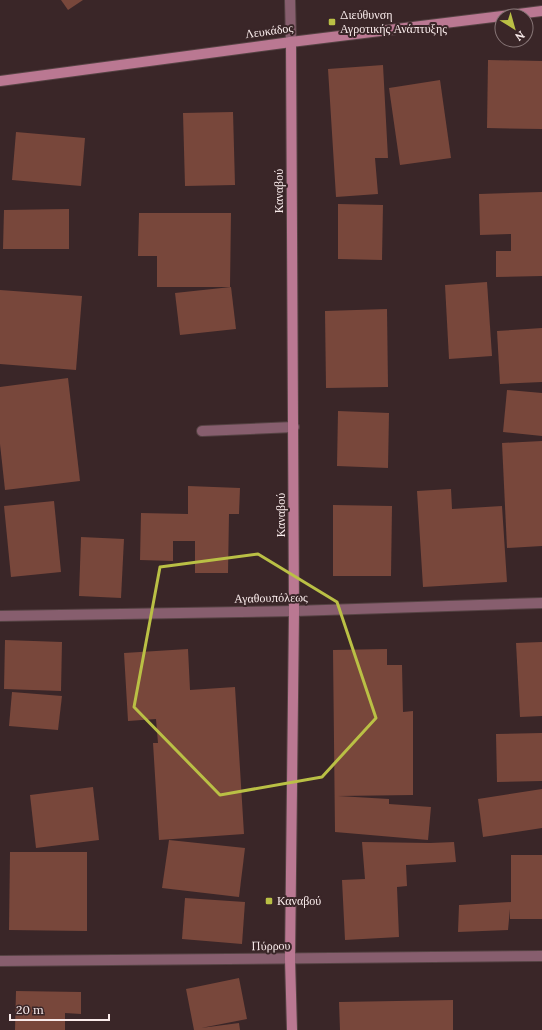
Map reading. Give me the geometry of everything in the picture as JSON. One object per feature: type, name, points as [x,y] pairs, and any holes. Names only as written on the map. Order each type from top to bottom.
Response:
[{"type":"street","name":"Καναβού","points":[[290,0],[292,42],[294,427],[294,611],[290,958],[292,1030]]},
{"type":"street","name":"Λευκάδος","points":[[0,81],[292,42],[542,11]]},
{"type":"street","points":[[202,431],[294,427]]},
{"type":"street","name":"Αγαθουπόλεως","points":[[0,616],[294,611],[542,603]]},
{"type":"street","name":"Πύρρου","points":[[0,961],[542,956]]},
{"type":"highlighted area","points":[[258,554],[337,602],[376,718],[322,777],[220,795],[134,707],[160,567]]},
{"type":"building","points":[[61,0],[83,0],[68,10]]},
{"type":"building","points":[[488,60],[542,61],[542,129],[487,128]]},
{"type":"building","points":[[383,65],[388,158],[375,158],[378,194],[336,197],[328,69]]},
{"type":"building","points":[[440,80],[451,158],[400,165],[389,88]]},
{"type":"building","points":[[233,112],[235,185],[185,186],[183,113]]},
{"type":"building","points":[[16,132],[85,138],[81,186],[12,180]]},
{"type":"building","points":[[542,192],[542,276],[496,277],[496,251],[511,251],[511,234],[480,235],[479,194]]},
{"type":"building","points":[[338,204],[383,205],[382,260],[338,259]]},
{"type":"building","points":[[69,209],[69,249],[3,249],[4,210]]},
{"type":"building","points":[[139,213],[231,213],[230,287],[157,287],[157,256],[138,256]]},
{"type":"building","points":[[487,282],[492,356],[449,359],[445,285]]},
{"type":"building","points":[[231,287],[236,329],[180,335],[175,293]]},
{"type":"building","points":[[0,290],[82,296],[76,370],[0,364]]},
{"type":"building","points":[[387,309],[388,387],[326,388],[325,311]]},
{"type":"building","points":[[542,328],[542,382],[500,384],[497,331]]},
{"type":"building","points":[[68,378],[80,481],[5,490],[0,444],[0,387]]},
{"type":"building","points":[[507,390],[542,393],[542,436],[503,432]]},
{"type":"building","points":[[338,411],[389,413],[388,468],[337,466]]},
{"type":"building","points":[[542,441],[542,546],[507,548],[502,443]]},
{"type":"building","points":[[188,486],[240,488],[239,514],[229,514],[228,573],[195,573],[195,541],[173,541],[173,561],[140,560],[141,513],[188,514]]},
{"type":"building","points":[[451,489],[452,509],[502,506],[507,582],[423,587],[417,491]]},
{"type":"building","points":[[54,501],[61,572],[11,577],[4,506]]},
{"type":"building","points":[[333,505],[392,506],[391,576],[333,576]]},
{"type":"building","points":[[81,537],[124,539],[121,598],[79,596]]},
{"type":"building","points":[[5,640],[62,642],[61,691],[4,689]]},
{"type":"building","points":[[542,642],[542,716],[520,717],[516,643]]},
{"type":"building","points":[[188,649],[190,690],[235,687],[244,834],[159,840],[153,743],[158,743],[156,719],[128,721],[124,653]]},
{"type":"building","points":[[387,649],[387,665],[402,665],[403,712],[413,711],[413,795],[338,796],[389,799],[389,804],[431,807],[428,840],[335,832],[333,650]]},
{"type":"building","points":[[12,692],[62,696],[58,730],[9,726]]},
{"type":"building","points":[[542,733],[542,781],[497,782],[496,734]]},
{"type":"building","points":[[93,787],[99,840],[36,848],[30,795]]},
{"type":"building","points":[[542,789],[542,828],[483,837],[478,799]]},
{"type":"building","points":[[169,840],[245,848],[239,897],[162,888]]},
{"type":"building","points":[[362,842],[454,842],[456,862],[406,865],[407,886],[397,887],[399,937],[345,940],[342,880],[365,879]]},
{"type":"building","points":[[10,852],[87,852],[87,931],[9,930]]},
{"type":"building","points":[[511,855],[542,855],[542,919],[510,919],[510,909],[508,930],[458,932],[459,905],[511,902]]},
{"type":"building","points":[[185,898],[245,902],[242,944],[182,939]]},
{"type":"building","points":[[239,978],[247,1019],[201,1028],[239,1023],[240,1030],[194,1030],[186,989]]},
{"type":"building","points":[[16,991],[81,992],[81,1014],[65,1013],[65,1030],[15,1030]]},
{"type":"building","points":[[453,1000],[453,1030],[340,1030],[339,1002]]},
{"type":"place","name":"Διεύθυνση Αγροτικής Ανάπτυξης","points":[[332,22]]},
{"type":"place","name":"Καναβού","points":[[269,901]]}]
